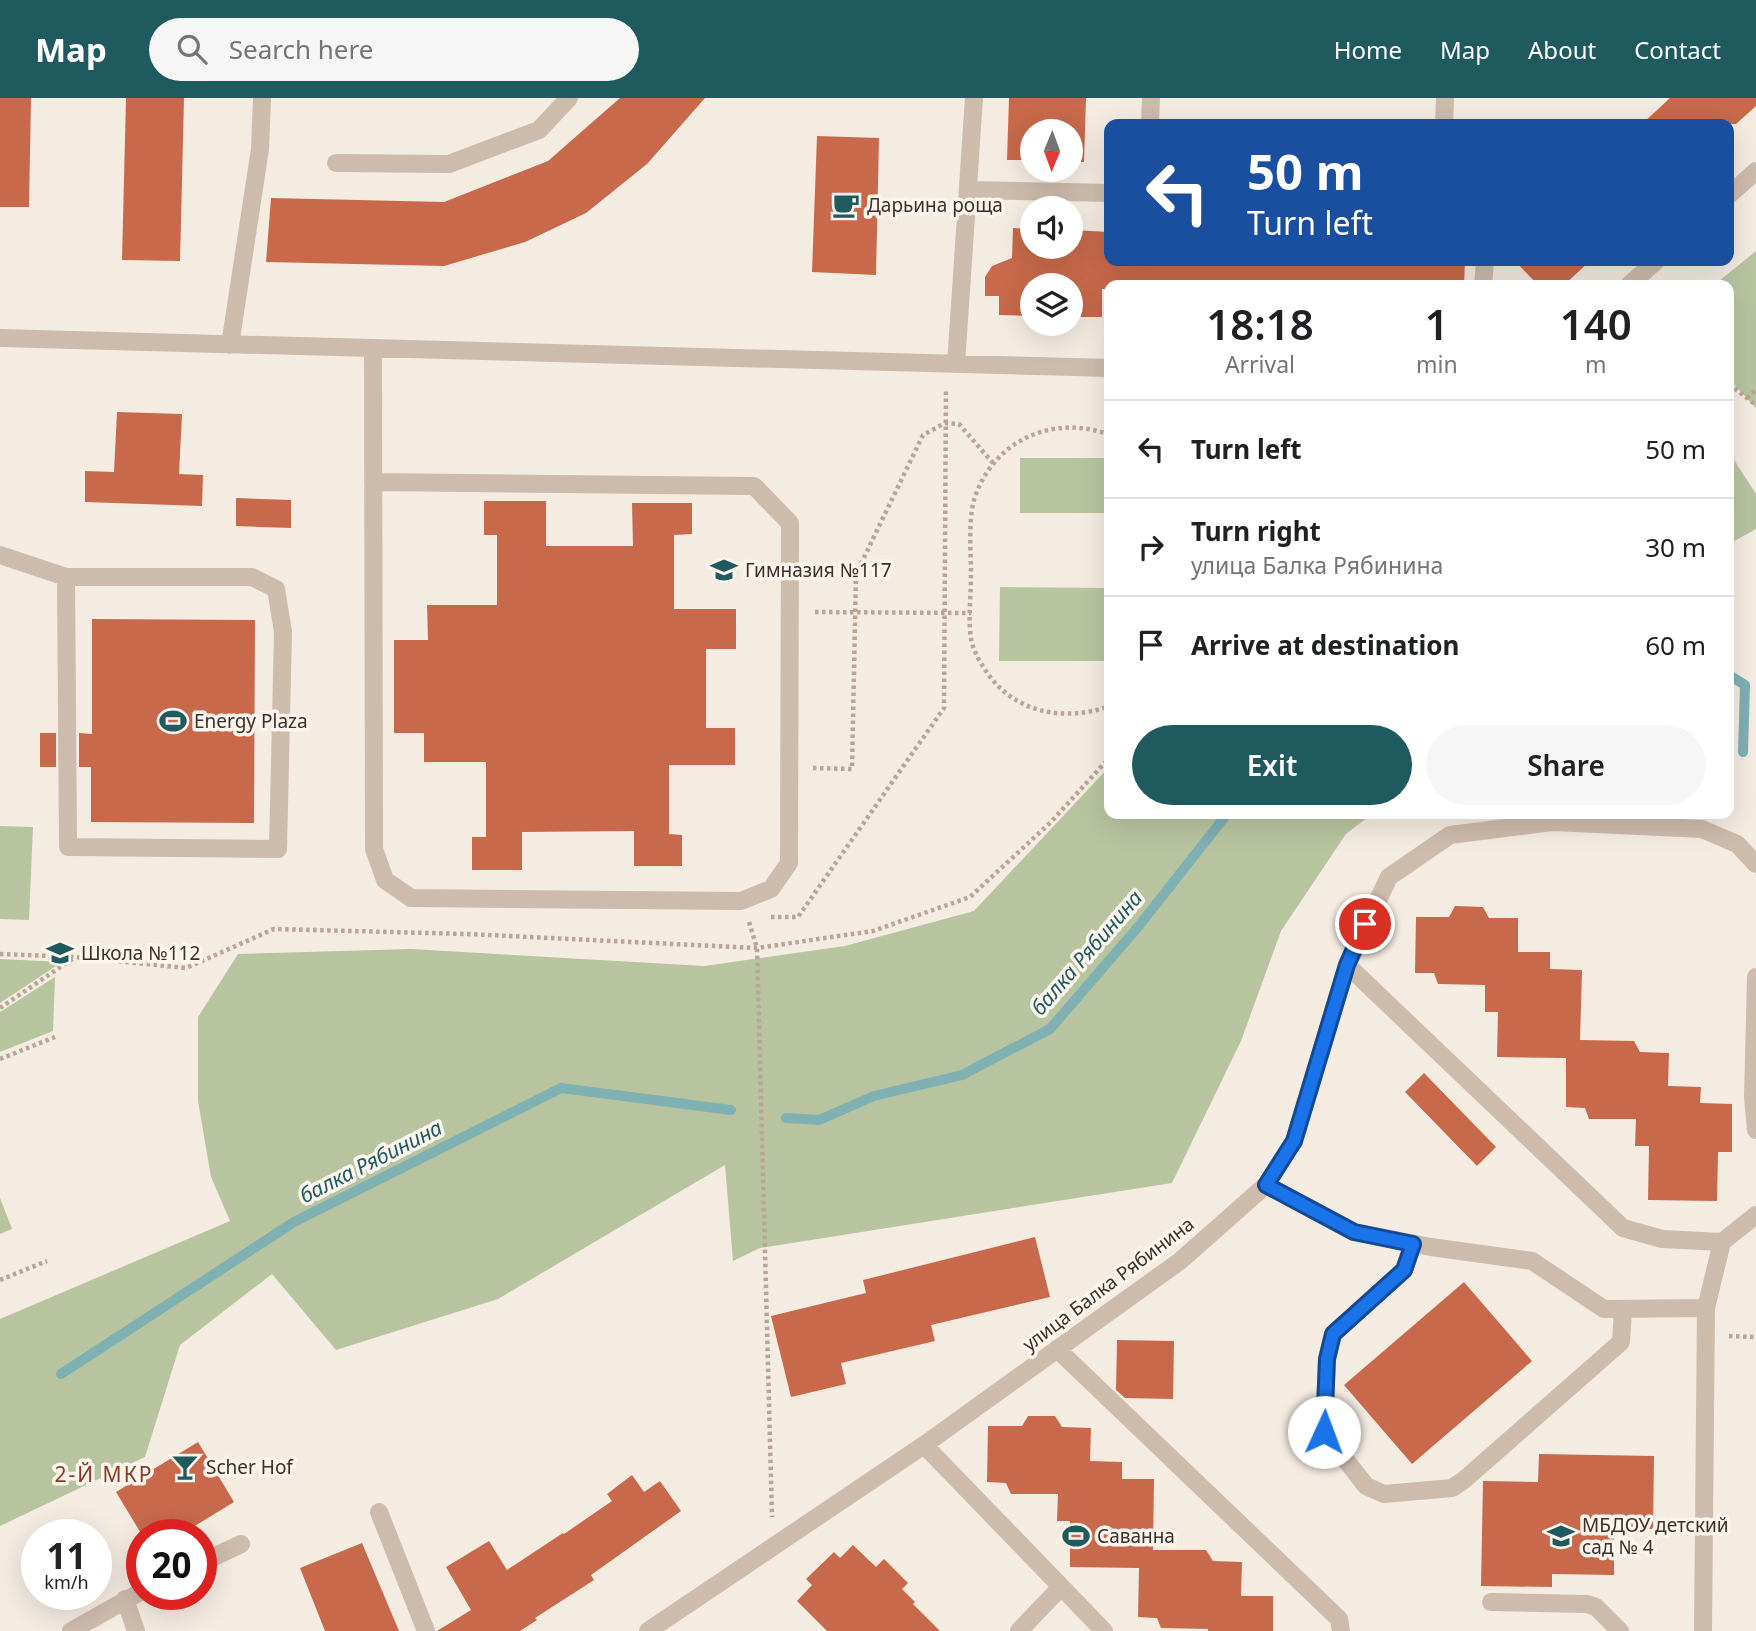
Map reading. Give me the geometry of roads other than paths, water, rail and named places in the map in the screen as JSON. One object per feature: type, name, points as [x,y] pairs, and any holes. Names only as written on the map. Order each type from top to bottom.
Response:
[{"type":"street","points":[[230,345],[260,149],[262,98]]},
{"type":"street","points":[[336,163],[449,164],[539,130],[569,98]]},
{"type":"street","points":[[956,364],[974,98]]},
{"type":"street","points":[[1150,119],[1151,98]]},
{"type":"street","points":[[1444,119],[1445,98]]},
{"type":"street","points":[[1734,191],[1756,171]]},
{"type":"street","points":[[969,190],[1104,192]]},
{"type":"street","points":[[1635,280],[1650,266]]},
{"type":"street","points":[[0,338],[1104,368]]},
{"type":"street","points":[[373,348],[373,482],[374,849],[385,880],[411,898],[740,901],[771,888],[789,863],[790,523],[754,486],[373,482]]},
{"type":"street","points":[[0,555],[66,577],[251,577],[276,589],[283,632],[278,849],[68,847],[66,577]]},
{"type":"street","name":"улица Балка Рябинина","points":[[649,1631],[924,1445],[1180,1261],[1266,1185],[1294,1141],[1347,965],[1389,877],[1450,835],[1553,822],[1702,829],[1737,844],[1756,864]]},
{"type":"street","points":[[1347,965],[1623,1228],[1662,1238],[1722,1242]]},
{"type":"street","points":[[1756,977],[1756,1130]]},
{"type":"street","points":[[1266,1185],[1354,1232],[1413,1244],[1532,1261],[1604,1309],[1706,1308]]},
{"type":"street","points":[[1703,1631],[1706,1308],[1722,1242],[1756,1215]]},
{"type":"street","points":[[1413,1244],[1404,1270],[1333,1334],[1327,1359],[1324,1432],[1366,1486],[1384,1494],[1452,1488],[1464,1480],[1621,1342],[1623,1309]]},
{"type":"street","points":[[1057,1349],[1339,1619],[1341,1631]]},
{"type":"street","points":[[924,1445],[1104,1631]]},
{"type":"street","points":[[379,1512],[426,1631]]},
{"type":"street","points":[[217,1555],[241,1544]]},
{"type":"street","points":[[1019,1631],[1061,1587]]},
{"type":"street","points":[[71,1631],[126,1600]]},
{"type":"street","points":[[1491,1602],[1587,1604],[1596,1607],[1620,1631]]},
{"type":"street","points":[[135,1610],[136,1631]]},
{"type":"waterway","points":[[1734,678],[1745,685],[1743,752]]},
{"type":"waterway","name":"балка Рябинина","points":[[786,1118],[819,1120],[874,1096],[962,1075],[1050,1029],[1138,927],[1223,819]]},
{"type":"waterway","name":"балка Рябинина","points":[[61,1374],[294,1222],[561,1088],[731,1110]]},
{"type":"place","name":"Дарьина роща","points":[[846,205]]},
{"type":"place","name":"Гимназия №117","points":[[724,570]]},
{"type":"place","name":"Energy Plaza","points":[[173,721]]},
{"type":"place","name":"Школа №112","points":[[60,953]]},
{"type":"place","name":"Scher Hof","points":[[185,1467]]},
{"type":"place","name":"Саванна","points":[[1076,1536]]},
{"type":"place","name":"МБДОУ детский сад № 4","points":[[1561,1536]]},
{"type":"district","name":"2-Й МКР","points":[[104,1475]]}]
